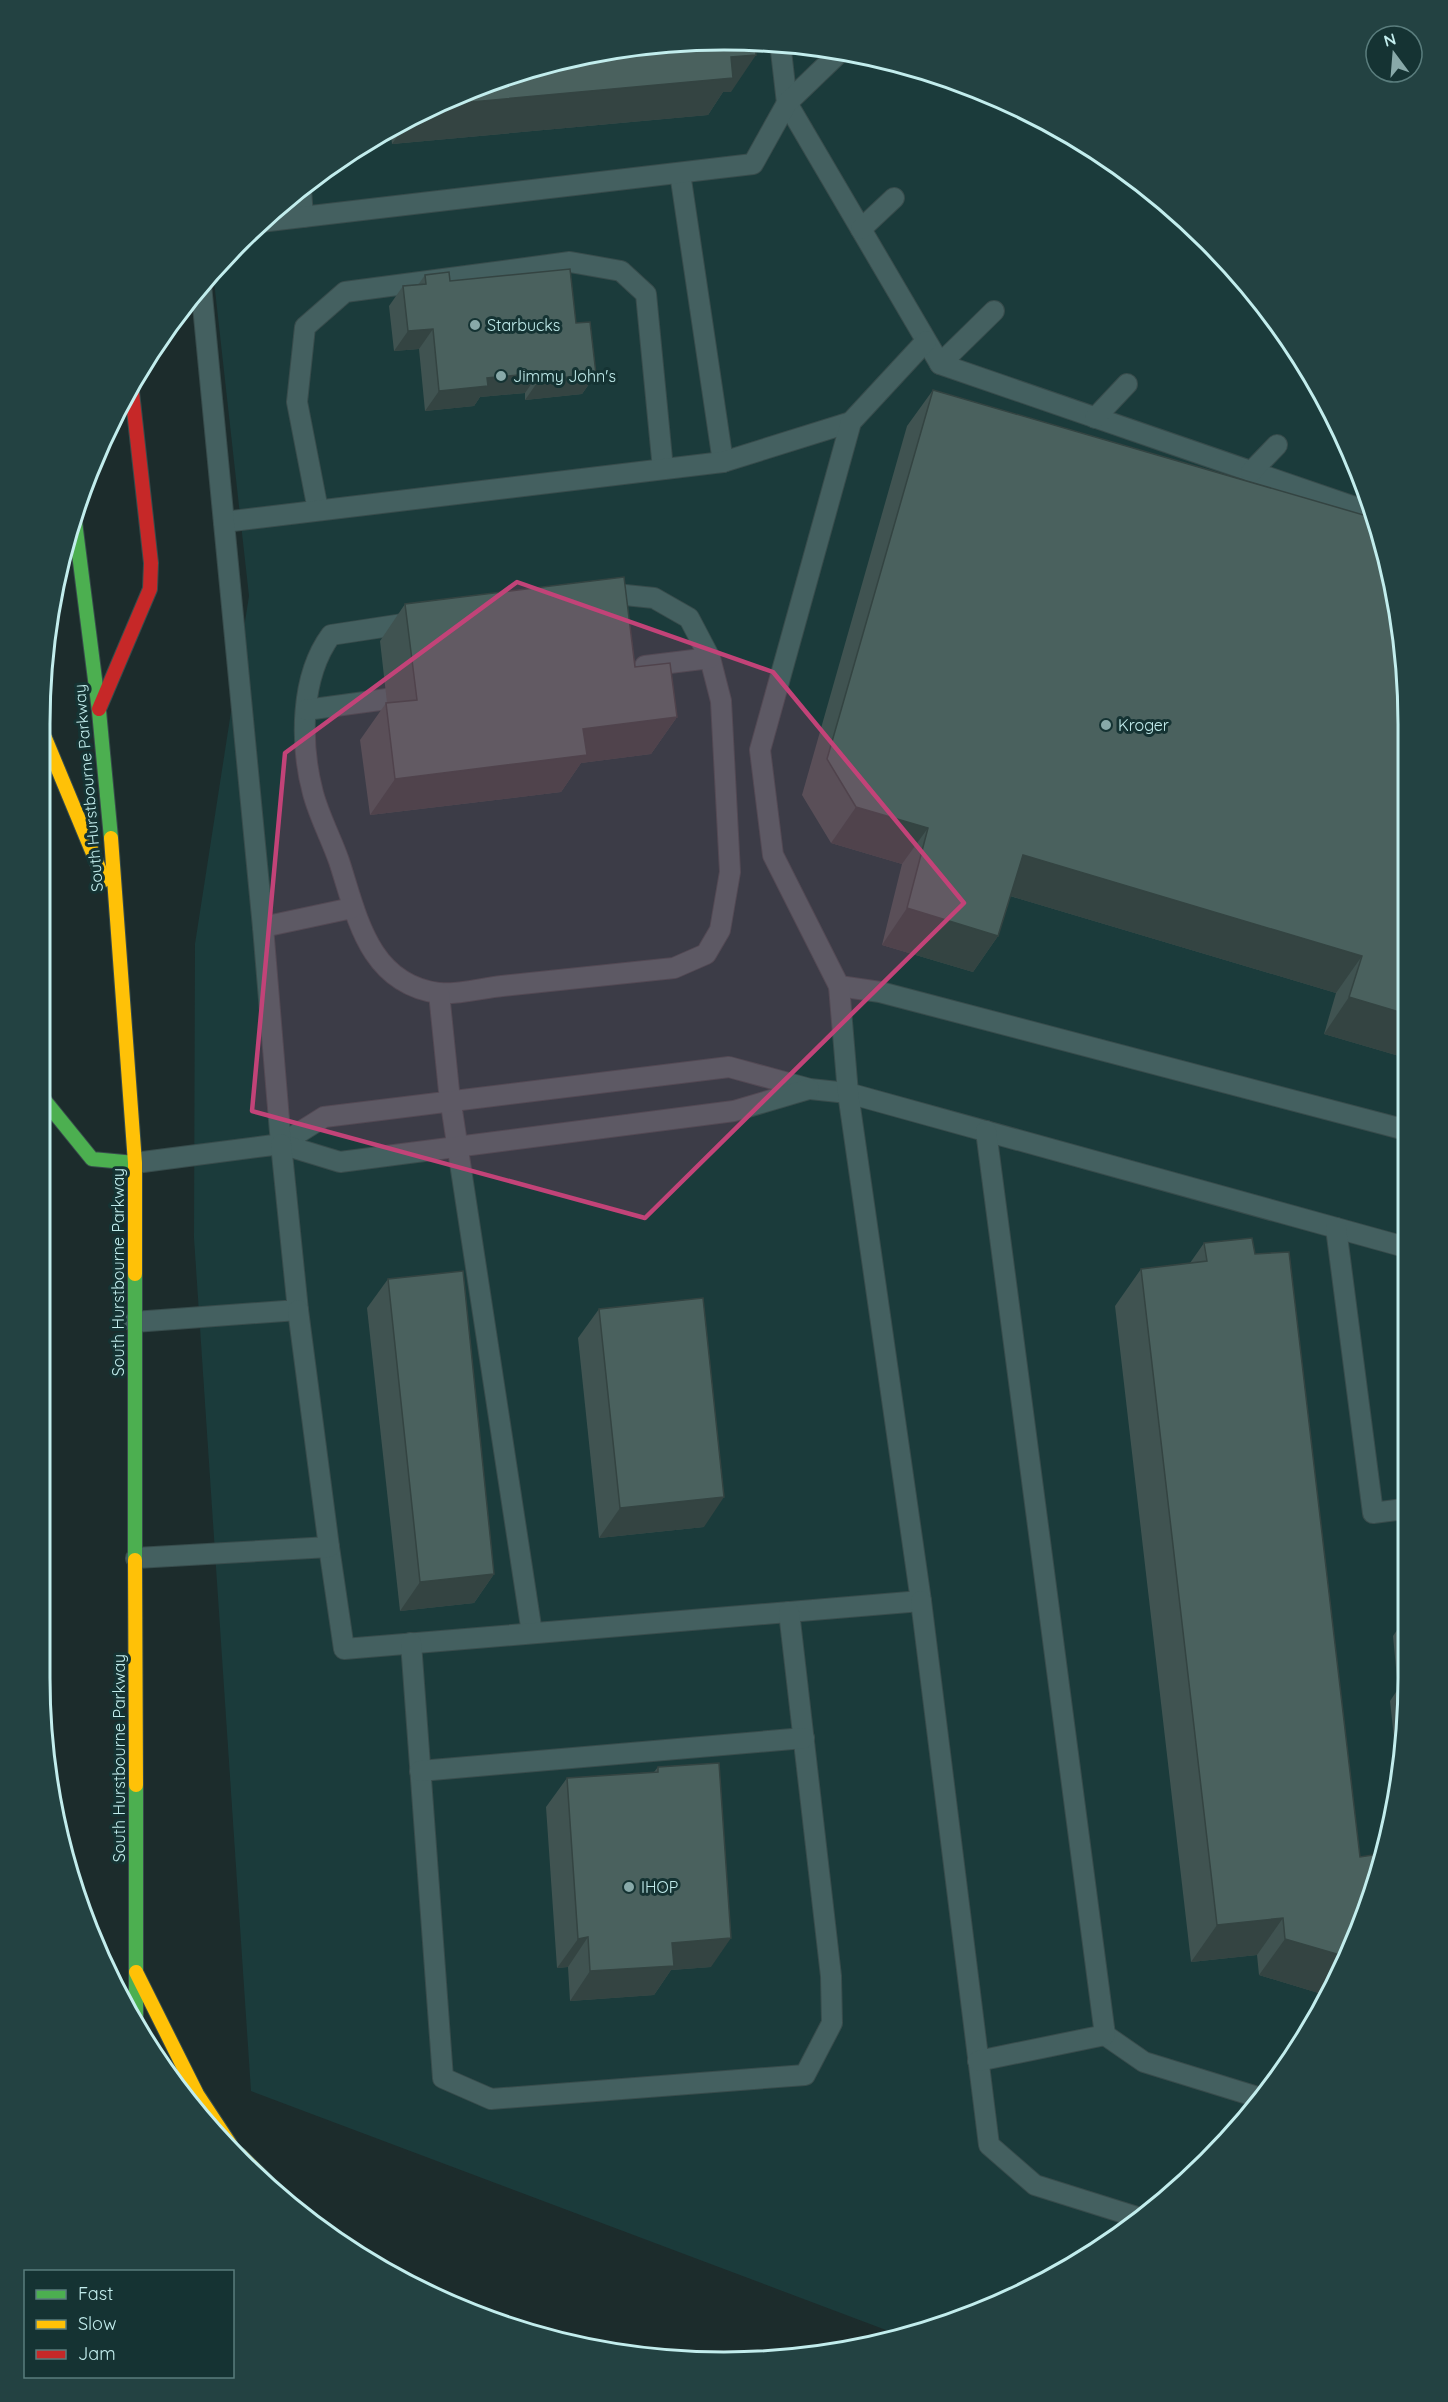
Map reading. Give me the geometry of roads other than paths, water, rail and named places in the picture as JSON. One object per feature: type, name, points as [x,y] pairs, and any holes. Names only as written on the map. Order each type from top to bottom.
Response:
[{"type":"main road","points":[[99,711],[150,589],[151,563],[133,400]]},
{"type":"main road","name":"South Hurstbourne Parkway","points":[[77,534],[99,711],[117,909],[135,1163],[136,2008]]},
{"type":"main road","points":[[50,750],[117,909]]},
{"type":"main road","points":[[50,1107],[92,1159],[135,1163]]},
{"type":"main road","points":[[136,1972],[197,2094],[213,2118]]},
{"type":"lane","points":[[781,52],[786,103],[940,364],[1364,510]]},
{"type":"lane","points":[[276,220],[753,164],[786,103],[833,58]]},
{"type":"lane","points":[[680,173],[723,462]]},
{"type":"lane","points":[[302,198],[303,217]]},
{"type":"lane","points":[[861,229],[894,198]]},
{"type":"lane","points":[[318,510],[297,402],[305,327],[345,292],[570,262],[621,271],[646,294],[663,469]]},
{"type":"lane","points":[[202,297],[298,1310],[344,1649],[921,1601]]},
{"type":"lane","points":[[940,364],[994,311]]},
{"type":"lane","points":[[926,341],[851,422],[760,750],[773,855],[839,986],[848,1093],[921,1601],[989,2145],[1035,2185],[1132,2215]]},
{"type":"lane","points":[[1095,417],[1127,384]]},
{"type":"lane","points":[[224,522],[723,462],[851,422]]},
{"type":"lane","points":[[1251,472],[1277,445]]},
{"type":"lane","points":[[606,593],[654,598],[689,618],[710,658],[721,701],[730,872],[720,930],[706,954],[674,968],[439,993],[397,979],[368,945],[352,908],[314,793],[307,753],[306,710],[318,652],[331,635],[606,593]]},
{"type":"lane","points":[[629,668],[710,658]]},
{"type":"lane","points":[[306,710],[387,699]]},
{"type":"lane","points":[[263,927],[352,908]]},
{"type":"lane","points":[[839,986],[880,992],[1398,1128]]},
{"type":"lane","points":[[439,993],[450,1096],[532,1633]]},
{"type":"lane","points":[[281,1144],[324,1117],[450,1096],[729,1067],[810,1089],[848,1093],[1398,1245]]},
{"type":"lane","points":[[135,1163],[281,1144],[340,1162],[734,1111],[810,1089]]},
{"type":"lane","points":[[986,1131],[1105,2035]]},
{"type":"lane","points":[[1336,1228],[1373,1513],[1398,1510]]},
{"type":"lane","points":[[134,1322],[298,1310]]},
{"type":"lane","points":[[136,1558],[329,1548]]},
{"type":"lane","points":[[411,1643],[443,2078],[491,2099],[805,2075],[832,2024],[831,1976],[789,1612]]},
{"type":"lane","points":[[420,1771],[804,1738]]},
{"type":"lane","points":[[978,2061],[1105,2035],[1144,2062],[1253,2096]]},
{"type":"place","name":"Starbucks","points":[[475,325]]},
{"type":"place","name":"Jimmy John's","points":[[501,376]]},
{"type":"place","name":"Kroger","points":[[1106,725]]},
{"type":"place","name":"IHOP","points":[[629,1887]]}]
